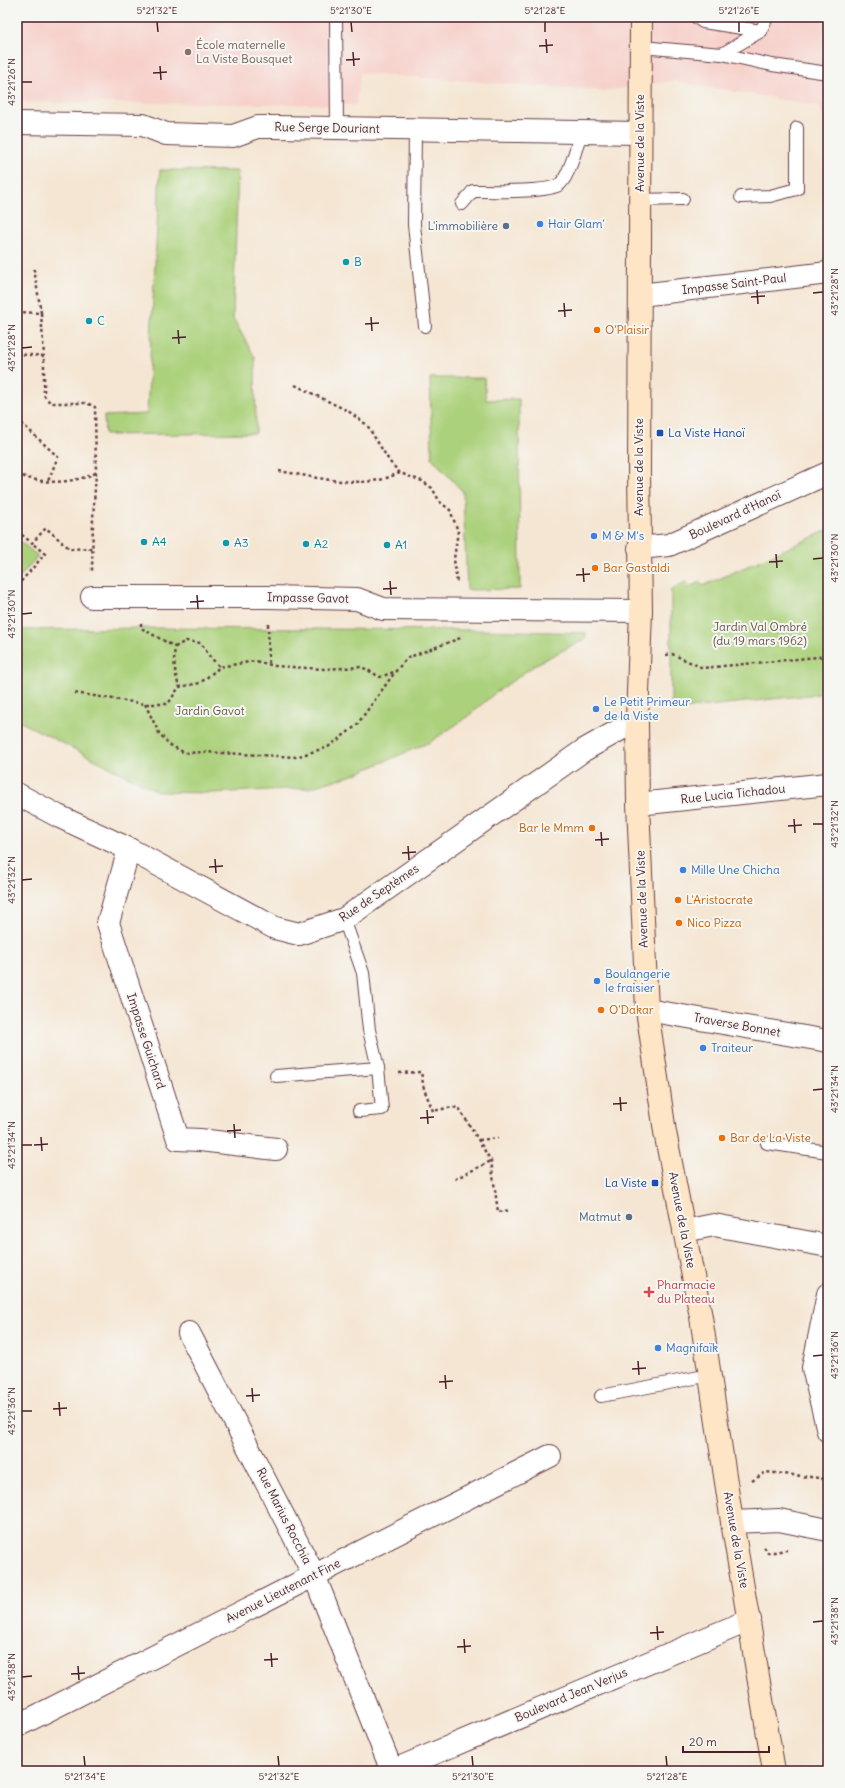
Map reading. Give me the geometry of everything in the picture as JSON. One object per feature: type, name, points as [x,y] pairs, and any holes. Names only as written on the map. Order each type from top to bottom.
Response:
[{"type":"street","name":"Avenue de la Viste","points":[[641,17],[639,548],[641,611],[637,720],[638,804],[647,1010],[665,1132],[701,1317],[732,1522],[750,1620],[774,1771]]},
{"type":"street","name":"Rue Serge Douriant","points":[[17,123],[143,125],[166,134],[233,136],[258,127],[640,133]]},
{"type":"street","name":"Impasse Saint-Paul","points":[[640,295],[828,273]]},
{"type":"street","name":"Boulevard d'Hanoï","points":[[639,548],[669,546],[828,473]]},
{"type":"street","name":"Impasse Gavot","points":[[92,597],[268,597],[357,599],[383,609],[641,611]]},
{"type":"street","name":"Rue de Septèmes","points":[[17,794],[58,816],[129,849],[275,928],[300,934],[344,919],[584,750],[637,720]]},
{"type":"street","name":"Rue Lucia Tichadou","points":[[638,804],[828,784]]},
{"type":"street","name":"Impasse Guichard","points":[[129,849],[108,924],[178,1139],[200,1140],[276,1149]]},
{"type":"street","name":"Traverse Bonnet","points":[[647,1010],[828,1041]]},
{"type":"street","points":[[684,1232],[714,1225],[828,1246]]},
{"type":"street","points":[[828,1294],[813,1368],[828,1431]]},
{"type":"street","name":"Rue Marius Rocchia","points":[[190,1333],[314,1575],[392,1771]]},
{"type":"street","name":"Avenue Lieutenant Fine","points":[[17,1726],[550,1456]]},
{"type":"street","points":[[732,1522],[779,1520],[828,1530]]},
{"type":"street","name":"Boulevard Jean Verjus","points":[[392,1771],[750,1620]]},
{"type":"lane","points":[[336,17],[337,128]]},
{"type":"lane","points":[[696,17],[703,22],[761,31]]},
{"type":"lane","points":[[722,54],[761,31],[767,17]]},
{"type":"lane","points":[[641,48],[722,54],[772,65],[828,73]]},
{"type":"lane","points":[[741,197],[770,196],[797,189],[797,128]]},
{"type":"lane","points":[[415,129],[414,225],[425,326]]},
{"type":"lane","points":[[462,204],[473,191],[544,190],[560,184],[567,173],[581,132]]},
{"type":"lane","points":[[640,200],[683,199]]},
{"type":"lane","points":[[344,919],[363,973],[369,1030],[378,1068],[382,1109],[359,1111]]},
{"type":"lane","points":[[276,1076],[378,1068]]},
{"type":"lane","points":[[766,1142],[828,1152]]},
{"type":"lane","points":[[601,1396],[710,1375]]},
{"type":"path","points":[[34,269],[41,313],[45,398],[52,402],[87,403],[95,407],[96,473],[92,548],[92,597]]},
{"type":"path","points":[[17,312],[41,313]]},
{"type":"path","points":[[17,354],[44,356]]},
{"type":"path","points":[[295,385],[348,412],[367,425],[390,462],[400,473],[422,481],[432,488],[440,502],[450,510],[458,531],[454,559],[460,610]]},
{"type":"path","points":[[17,419],[58,457],[48,481]]},
{"type":"path","points":[[279,471],[341,480],[364,481],[379,480],[400,473]]},
{"type":"path","points":[[17,474],[30,480],[67,481],[96,473]]},
{"type":"path","points":[[32,543],[46,528],[70,549],[92,548]]},
{"type":"path","points":[[17,531],[45,554],[17,586]]},
{"type":"path","points":[[141,597],[141,628],[175,648]]},
{"type":"path","points":[[268,597],[269,664]]},
{"type":"path","points":[[145,704],[159,733],[170,745],[185,753],[204,752],[296,757],[328,747],[356,726],[407,658],[466,636]]},
{"type":"path","points":[[175,648],[186,642],[201,643],[210,657],[220,667]]},
{"type":"path","points":[[175,648],[173,659],[179,687]]},
{"type":"path","points":[[639,656],[672,654],[703,668],[828,656]]},
{"type":"path","points":[[75,693],[145,704],[168,704],[179,687],[200,683],[220,667],[254,661],[269,664],[324,669],[362,667],[380,677],[395,672]]},
{"type":"path","points":[[378,1068],[393,1073],[421,1072],[424,1089],[433,1111],[452,1107],[459,1108],[491,1161],[498,1212],[511,1210]]},
{"type":"path","points":[[479,1140],[498,1138]]},
{"type":"path","points":[[455,1179],[491,1161]]},
{"type":"path","points":[[766,1472],[828,1479]]},
{"type":"shaded area","points":[[17,17],[828,17],[828,129],[819,106],[674,81],[604,91],[360,73],[356,105],[17,102]]},
{"type":"green space","points":[[160,170],[238,171],[233,318],[255,358],[256,433],[105,435],[104,416],[147,414]]},
{"type":"green space","points":[[430,378],[484,378],[486,400],[519,399],[520,589],[467,590],[463,492],[432,458]]},
{"type":"green space","name":"Jardin Val Ombré (du 19 mars 1962)","points":[[828,530],[828,693],[671,710],[671,589],[686,582],[689,587],[700,582],[703,586]]},
{"type":"green space","points":[[17,539],[38,556],[17,580]]},
{"type":"green space","name":"Jardin Gavot","points":[[141,628],[481,630],[586,633],[585,639],[538,663],[495,693],[466,718],[430,742],[353,775],[308,788],[211,793],[159,792],[17,720],[17,630]]},
{"type":"place","name":"École maternelle La Viste Bousquet","points":[[188,52]]},
{"type":"place","name":"Hair Glam'","points":[[540,224]]},
{"type":"place","name":"L'immobilière","points":[[506,226]]},
{"type":"place","name":"B","points":[[346,262]]},
{"type":"place","name":"C","points":[[89,321]]},
{"type":"place","name":"O'Plaisir","points":[[597,330]]},
{"type":"place","name":"La Viste Hanoï","points":[[660,433]]},
{"type":"place","name":"M & M's","points":[[594,536]]},
{"type":"place","name":"A4","points":[[144,542]]},
{"type":"place","name":"A3","points":[[226,543]]},
{"type":"place","name":"A2","points":[[306,544]]},
{"type":"place","name":"A1","points":[[387,545]]},
{"type":"place","name":"Bar Gastaldi","points":[[595,568]]},
{"type":"place","name":"Le Petit Primeur de la Viste","points":[[596,709]]},
{"type":"place","name":"Bar le Mmm","points":[[592,828]]},
{"type":"place","name":"Mille Une Chicha","points":[[683,870]]},
{"type":"place","name":"L'Aristocrate","points":[[678,900]]},
{"type":"place","name":"Nico Pizza","points":[[679,923]]},
{"type":"place","name":"Boulangerie le fraisier","points":[[597,981]]},
{"type":"place","name":"O'Dakar","points":[[601,1010]]},
{"type":"place","name":"Traiteur","points":[[703,1048]]},
{"type":"place","name":"Bar de La Viste","points":[[722,1138]]},
{"type":"place","name":"La Viste","points":[[655,1183]]},
{"type":"place","name":"Matmut","points":[[629,1217]]},
{"type":"place","name":"Pharmacie du Plateau","points":[[649,1292]]},
{"type":"place","name":"Magnifaïk","points":[[658,1348]]}]
